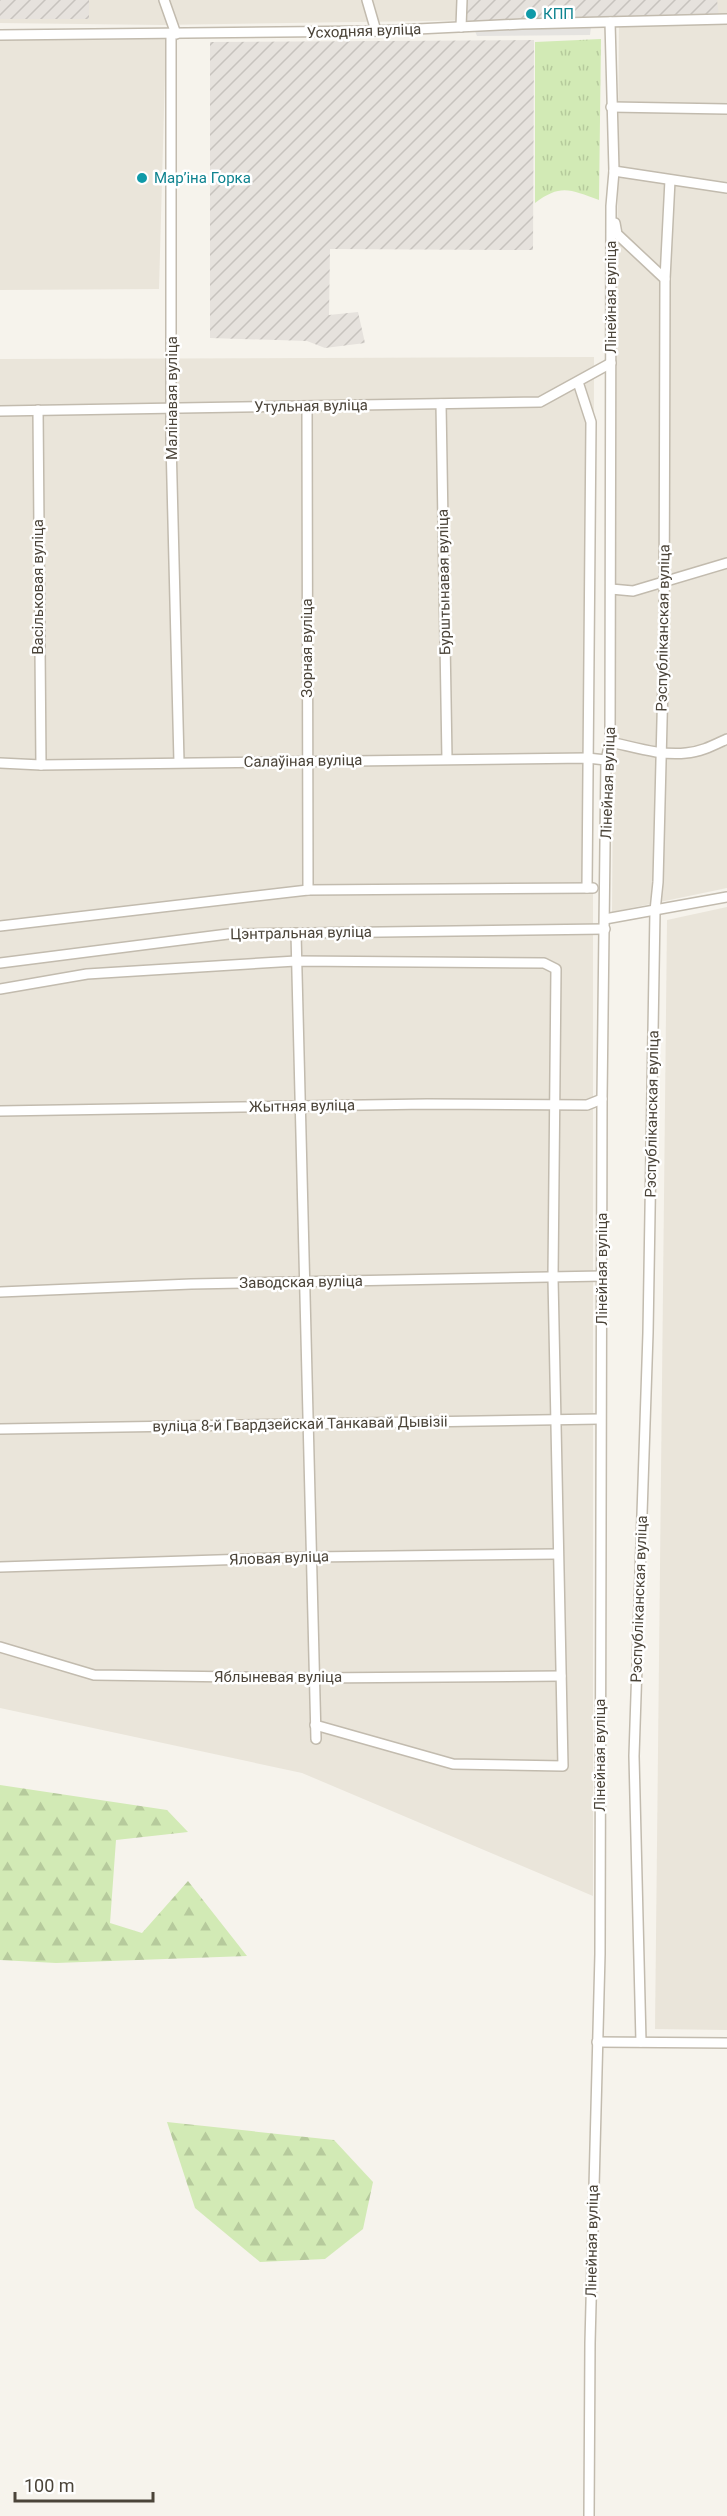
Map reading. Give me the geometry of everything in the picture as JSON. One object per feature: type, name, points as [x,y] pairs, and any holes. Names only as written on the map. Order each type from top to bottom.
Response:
[{"type":"street","name":"Малінавая вуліца","points":[[164,0],[173,34],[171,408],[179,762]]},
{"type":"street","points":[[367,0],[376,32]]},
{"type":"street","points":[[461,27],[462,0]]},
{"type":"street","name":"Усходняя вуліца","points":[[0,34],[376,32],[461,27],[727,19]]},
{"type":"street","name":"Лінейная вуліца","points":[[589,2516],[590,2343],[600,1954],[602,1099],[606,759],[610,742],[611,206],[614,171],[610,22]]},
{"type":"street","points":[[611,107],[727,109]]},
{"type":"street","points":[[614,171],[727,188]]},
{"type":"street","name":"Рэспубліканская вуліца","points":[[641,2042],[634,1756],[648,1321],[655,911],[664,641],[665,279],[670,180]]},
{"type":"street","points":[[611,206],[617,234],[665,279]]},
{"type":"street","name":"Утульная вуліца","points":[[0,411],[540,402],[611,363]]},
{"type":"street","name":"Лінейная вуліца","points":[[308,890],[590,888],[587,758],[591,422],[578,382]]},
{"type":"street","name":"Бурштынавая вуліца","points":[[441,404],[447,759]]},
{"type":"street","name":"Зорная вуліца","points":[[307,406],[308,890]]},
{"type":"street","name":"Васільковая вуліца","points":[[38,410],[41,765]]},
{"type":"street","points":[[611,590],[633,591],[663,584],[727,563]]},
{"type":"street","points":[[610,742],[660,752],[686,754],[727,739]]},
{"type":"street","name":"Салаўіная вуліца","points":[[0,763],[41,765],[606,759]]},
{"type":"street","points":[[0,926],[308,890]]},
{"type":"street","name":"Цэнтральная вуліца","points":[[0,963],[228,934],[605,924],[655,911],[727,897]]},
{"type":"street","points":[[296,933],[315,1739]]},
{"type":"street","points":[[0,989],[87,974],[296,962],[544,963],[556,969],[553,1278],[563,1766],[453,1764],[315,1725]]},
{"type":"street","name":"Жытняя вуліца","points":[[0,1111],[300,1106],[587,1105],[602,1099]]},
{"type":"street","name":"Заводская вуліца","points":[[0,1292],[190,1284],[603,1276]]},
{"type":"street","name":"вуліца 8-й Гвардзейскай Танкавай Дывізіі","points":[[0,1429],[600,1419]]},
{"type":"street","name":"Яловая вуліца","points":[[0,1567],[311,1557],[558,1554]]},
{"type":"street","name":"Яблыневая вуліца","points":[[0,1647],[94,1675],[314,1678],[561,1676]]},
{"type":"street","points":[[597,2042],[727,2043]]},
{"type":"shaded area","points":[[0,0],[727,0],[727,888],[612,912],[619,18],[161,25],[0,23]]},
{"type":"shaded area","points":[[0,0],[89,0],[89,19],[0,19]]},
{"type":"shaded area","points":[[464,0],[717,0],[719,17],[466,24]]},
{"type":"shaded area","points":[[591,27],[590,35],[477,36],[475,31]]},
{"type":"shaded area","points":[[0,36],[166,38],[159,289],[0,290]]},
{"type":"shaded area","points":[[534,40],[533,250],[330,249],[329,315],[358,312],[365,343],[325,348],[307,341],[210,338],[210,42]]},
{"type":"shaded area","points":[[594,357],[593,1896],[302,1773],[0,1708],[0,359]]},
{"type":"shaded area","points":[[727,907],[727,2030],[655,2029],[667,920]]},
{"type":"green space","points":[[601,39],[599,200],[566,190],[552,193],[535,203],[535,42]]},
{"type":"green space","points":[[0,1785],[167,1810],[188,1832],[116,1840],[110,1923],[142,1933],[188,1881],[247,1956],[56,1963],[0,1960]]},
{"type":"green space","points":[[167,2122],[334,2140],[373,2182],[363,2229],[325,2259],[260,2262],[195,2208]]},
{"type":"place","name":"КПП","points":[[531,14]]},
{"type":"place","name":"Марʼіна Горка","points":[[142,178]]}]
